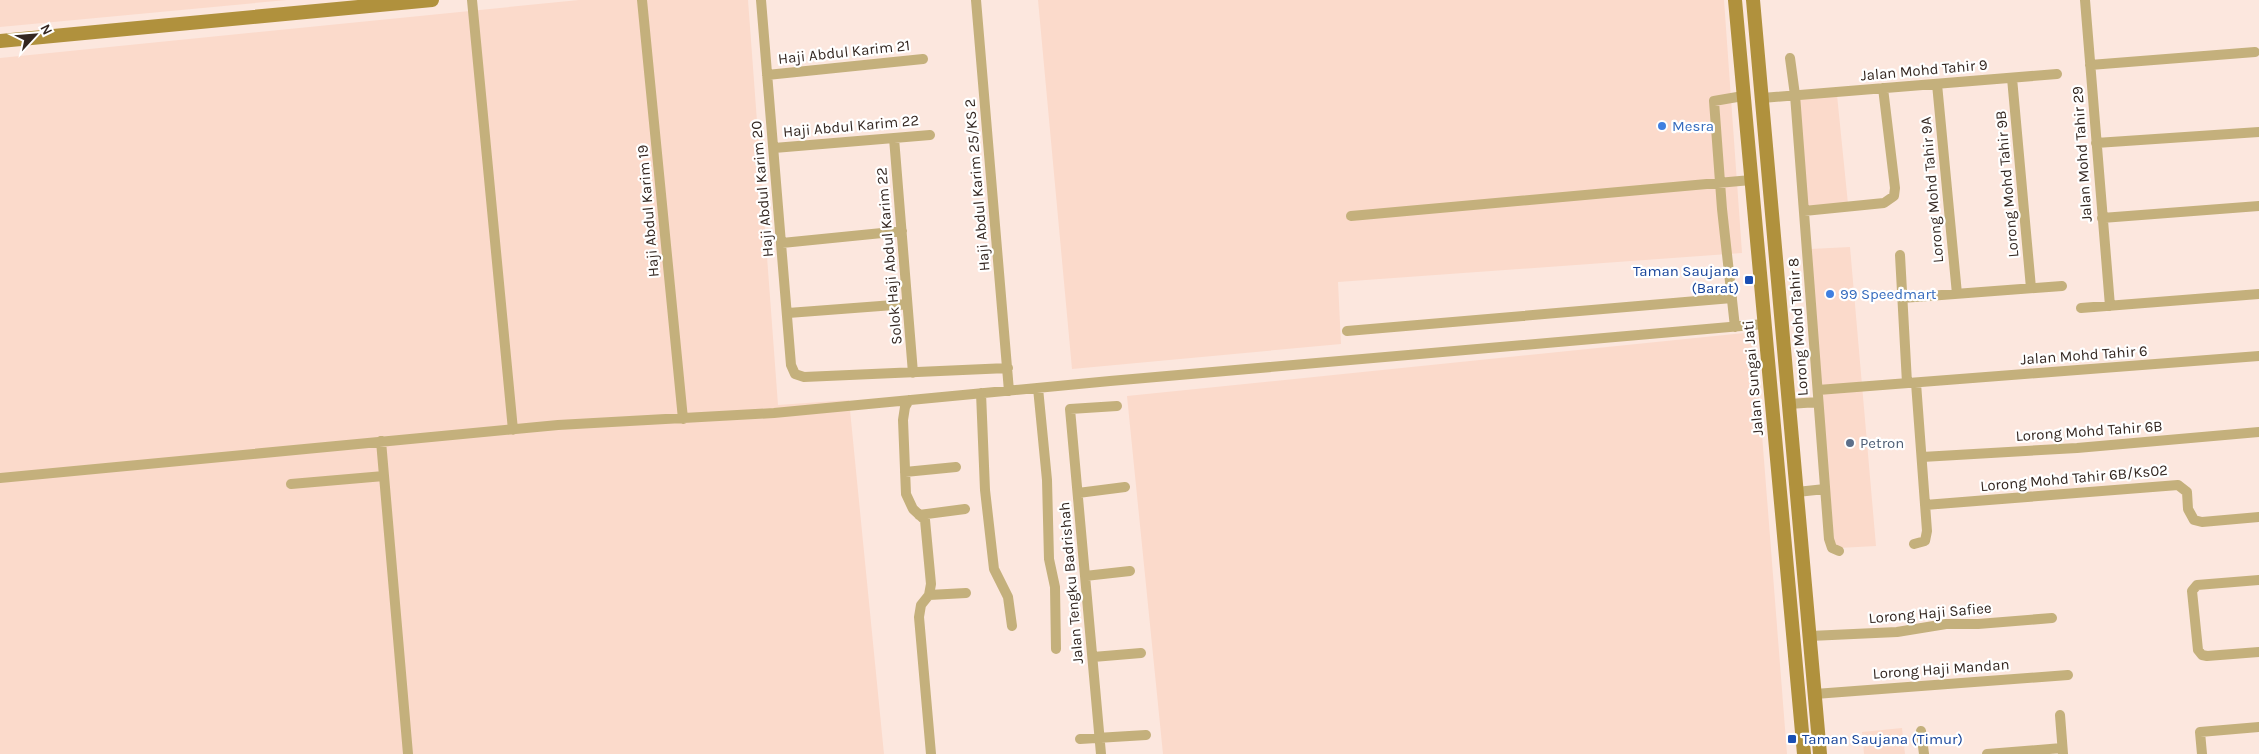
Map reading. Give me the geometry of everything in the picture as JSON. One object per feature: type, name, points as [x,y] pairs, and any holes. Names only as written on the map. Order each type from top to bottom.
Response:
[{"type":"main road","points":[[0,41],[365,3],[432,0]]},
{"type":"main road","name":"Jalan Sungai Jati","points":[[1735,0],[1804,754]]},
{"type":"main road","points":[[1753,0],[1820,754]]},
{"type":"street","points":[[472,0],[513,430]]},
{"type":"street","name":"Haji Abdul Karim 19","points":[[642,0],[683,419]]},
{"type":"street","name":"Haji Abdul Karim 20","points":[[761,0],[791,365],[795,374],[804,378],[913,373]]},
{"type":"street","name":"Haji Abdul Karim 25/KS 2","points":[[976,0],[1009,391]]},
{"type":"street","name":"Jalan Mohd Tahir 29","points":[[2085,0],[2110,306]]},
{"type":"street","points":[[2090,65],[2255,52]]},
{"type":"street","name":"Lorong Mohd Tahir 8","points":[[1790,58],[1795,95],[1829,539],[1832,548],[1839,550]]},
{"type":"street","name":"Haji Abdul Karim 21","points":[[768,76],[924,59]]},
{"type":"street","name":"Jalan Mohd Tahir 9","points":[[1762,98],[2057,74]]},
{"type":"street","name":"Lorong Mohd Tahir 9B","points":[[2012,78],[2031,288]]},
{"type":"street","name":"Lorong Mohd Tahir 9A","points":[[1938,84],[1957,294]]},
{"type":"street","points":[[1804,211],[1884,203],[1894,196],[1895,188],[1884,88]]},
{"type":"street","points":[[1735,327],[1714,101],[1743,96]]},
{"type":"street","points":[[2096,143],[2259,132]]},
{"type":"street","name":"Haji Abdul Karim 22","points":[[774,148],[930,134]]},
{"type":"street","name":"Solok Haji Abdul Karim 22","points":[[894,138],[913,373]]},
{"type":"street","points":[[1351,216],[1751,180]]},
{"type":"street","points":[[2102,218],[2259,206]]},
{"type":"street","points":[[782,243],[902,231]]},
{"type":"street","points":[[1900,255],[1902,298],[1922,456],[1926,505],[1927,531],[1925,541],[1914,544]]},
{"type":"street","points":[[1902,298],[2062,286]]},
{"type":"street","points":[[2081,308],[2259,294]]},
{"type":"street","points":[[1347,332],[1732,298]]},
{"type":"street","points":[[788,313],[907,304]]},
{"type":"street","points":[[0,478],[558,425],[774,413],[1764,324]]},
{"type":"street","name":"Jalan Mohd Tahir 6","points":[[1818,390],[2259,356]]},
{"type":"street","points":[[913,373],[1008,368]]},
{"type":"street","points":[[1038,388],[1048,480],[1049,559],[1055,587],[1056,649]]},
{"type":"street","points":[[981,393],[985,490],[994,569],[1008,597],[1012,626]]},
{"type":"street","points":[[909,400],[905,407],[903,420],[906,494],[913,509],[924,520],[931,584],[929,595],[921,605],[919,617],[931,754]]},
{"type":"street","points":[[1789,404],[1818,402]]},
{"type":"street","name":"Jalan Tengku Badrishah","points":[[1101,754],[1070,409],[1116,406]]},
{"type":"street","name":"Lorong Mohd Tahir 6B","points":[[1922,456],[2076,448],[2259,432]]},
{"type":"street","points":[[381,441],[408,754]]},
{"type":"street","points":[[905,472],[956,467]]},
{"type":"street","points":[[290,484],[384,476]]},
{"type":"street","name":"Lorong Mohd Tahir 6B/Ks02","points":[[1926,505],[2178,485],[2187,492],[2188,509],[2194,520],[2202,522],[2259,517]]},
{"type":"street","points":[[1078,493],[1124,487]]},
{"type":"street","points":[[1797,492],[1825,489]]},
{"type":"street","points":[[918,515],[965,509]]},
{"type":"street","points":[[1085,576],[1130,571]]},
{"type":"street","points":[[2259,580],[2197,585],[2192,591],[2198,650],[2202,655],[2259,652]]},
{"type":"street","points":[[929,595],[966,593]]},
{"type":"street","name":"Lorong Haji Safiee","points":[[1810,636],[1897,632],[1946,624],[1978,624],[2052,618]]},
{"type":"street","points":[[1093,657],[1141,653]]},
{"type":"street","name":"Lorong Haji Mandan","points":[[1815,694],[2068,675]]},
{"type":"street","points":[[1987,754],[2062,751],[2060,715]]},
{"type":"street","points":[[2202,754],[2200,732],[2259,727]]},
{"type":"street","points":[[1921,731],[1924,754]]},
{"type":"street","points":[[1080,740],[1146,735]]},
{"type":"shaded area","points":[[0,0],[287,0],[0,27]]},
{"type":"shaded area","points":[[579,0],[748,0],[778,405],[849,400],[884,754],[0,754],[0,58]]},
{"type":"shaded area","points":[[1038,0],[1724,0],[1742,253],[1338,282],[1341,344],[1072,369]]},
{"type":"shaded area","points":[[1837,95],[1848,204],[1807,207],[1799,99]]},
{"type":"shaded area","points":[[1850,247],[1876,546],[1839,548],[1834,542],[1810,249]]},
{"type":"shaded area","points":[[1754,332],[1787,754],[1163,754],[1127,396]]},
{"type":"shaded area","points":[[1902,728],[1905,754],[1864,754],[1862,732]]},
{"type":"place","name":"Mesra","points":[[1662,126]]},
{"type":"place","name":"Taman Saujana (Barat)","points":[[1749,280]]},
{"type":"place","name":"99 Speedmart","points":[[1830,294]]},
{"type":"place","name":"Petron","points":[[1850,443]]},
{"type":"place","name":"Taman Saujana (Timur)","points":[[1792,739]]}]
